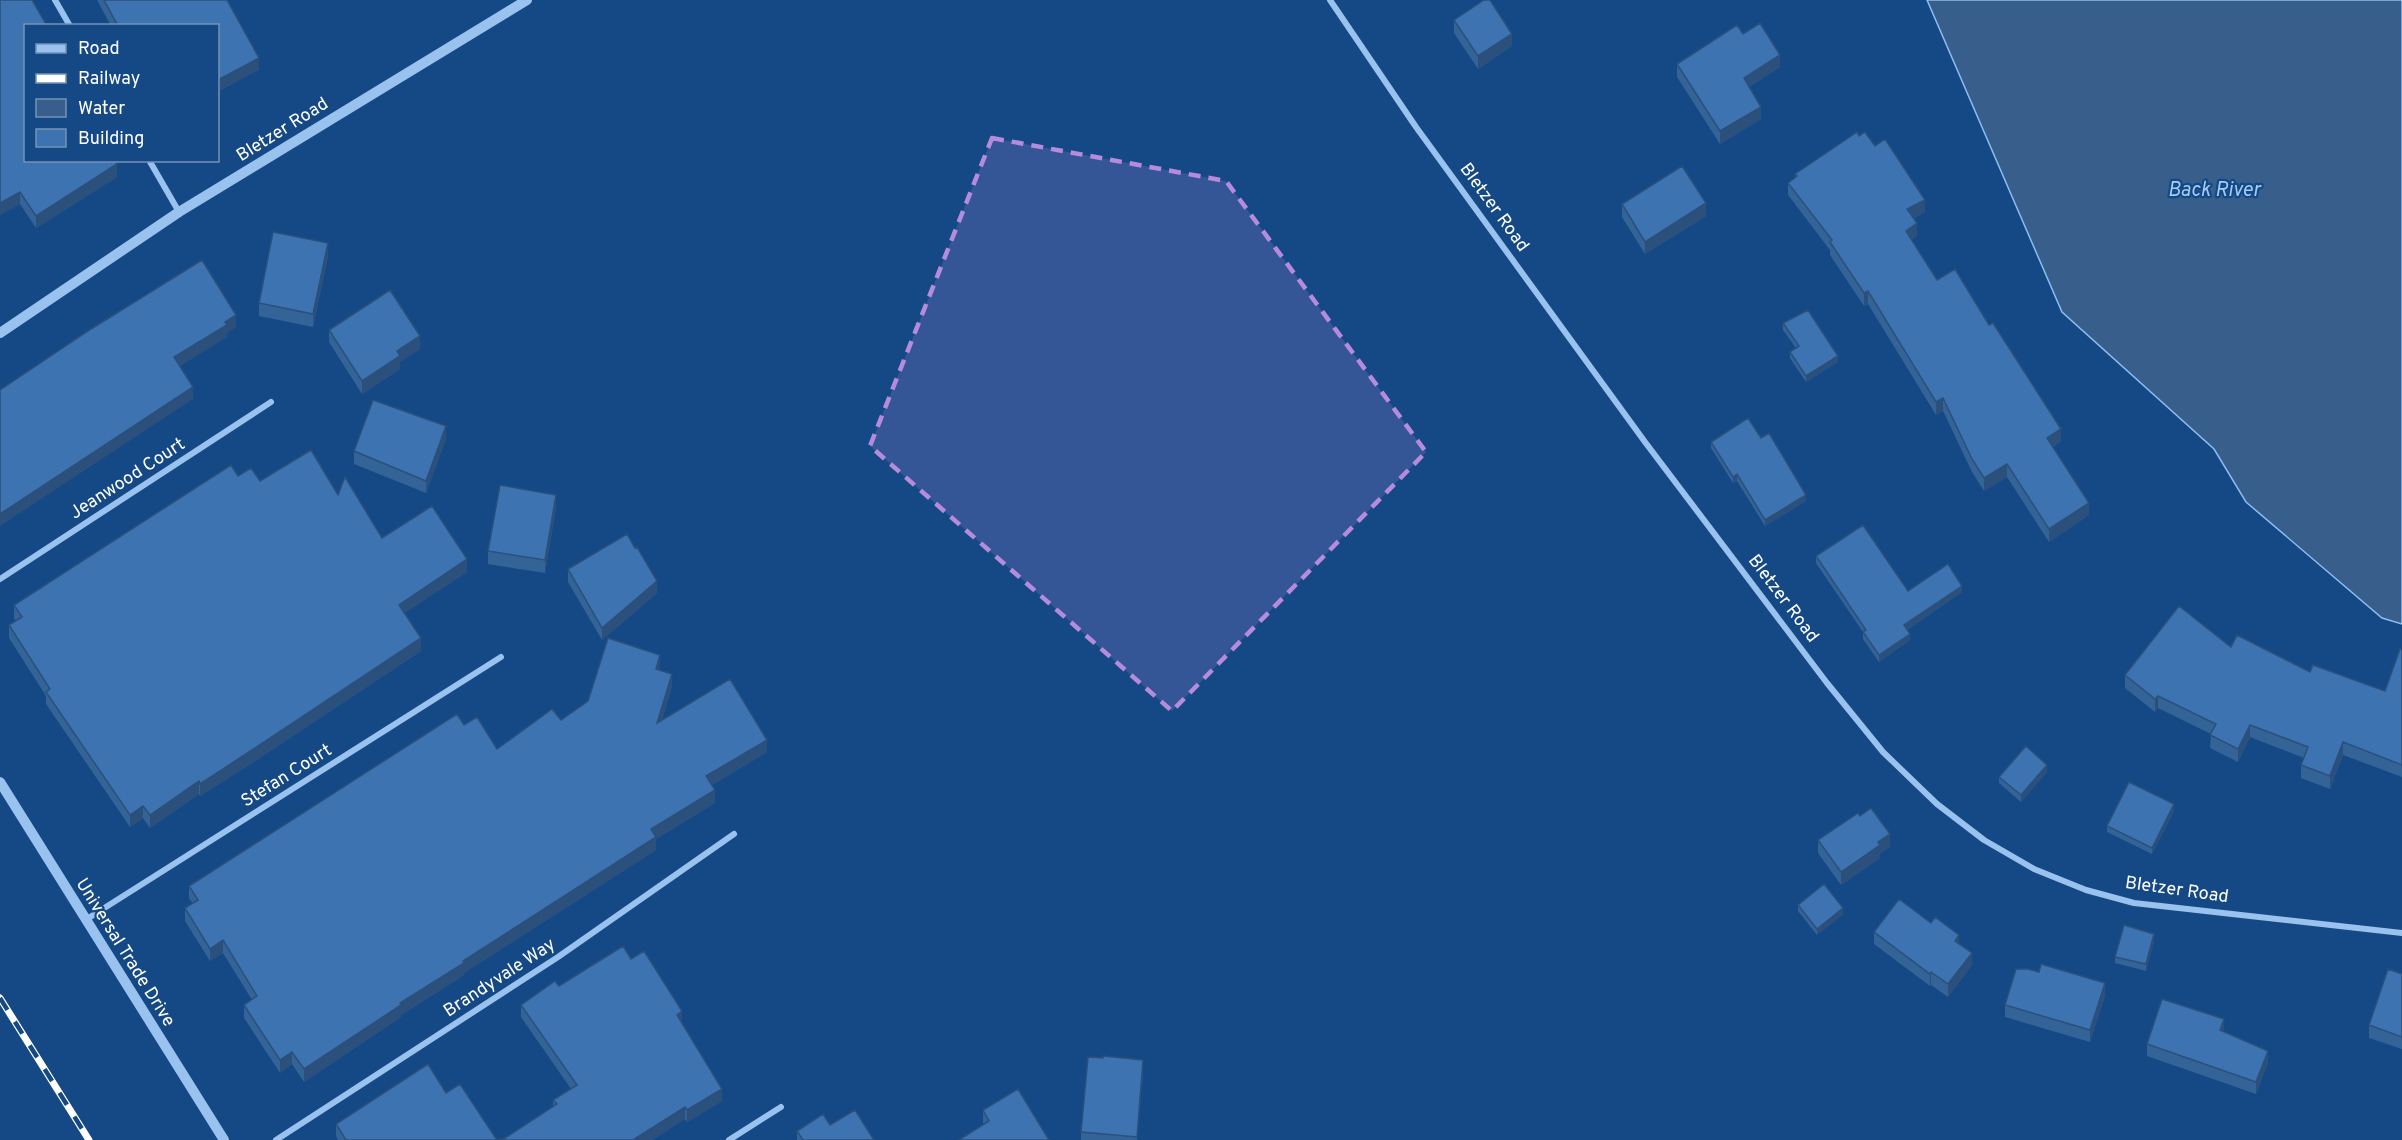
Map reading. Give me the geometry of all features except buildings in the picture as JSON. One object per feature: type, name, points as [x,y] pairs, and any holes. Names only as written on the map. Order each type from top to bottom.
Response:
[{"type":"street","points":[[55,0],[69,24]]},
{"type":"street","name":"Bletzer Road","points":[[0,333],[179,212],[527,0]]},
{"type":"street","name":"Bletzer Road","points":[[1330,0],[1416,127],[1666,470],[1827,683],[1884,752],[1936,804],[1984,840],[2034,869],[2095,892],[2134,903],[2402,933]]},
{"type":"street","points":[[150,162],[179,212]]},
{"type":"street","name":"Jeanwood Court","points":[[0,579],[271,402]]},
{"type":"street","name":"Stefan Court","points":[[87,919],[501,657]]},
{"type":"street","name":"Universal Trade Drive","points":[[0,782],[224,1140]]},
{"type":"street","name":"Brandyvale Way","points":[[276,1140],[558,957],[734,834]]},
{"type":"street","points":[[729,1140],[781,1107]]},
{"type":"highlighted area","points":[[992,138],[1226,181],[1426,452],[1172,711],[870,446]]},
{"type":"water","name":"Back River","points":[[1927,0],[2402,0],[2402,624],[2382,618],[2246,502],[2214,449],[2062,312]]},
{"type":"railway","points":[[0,998],[89,1140]]}]
